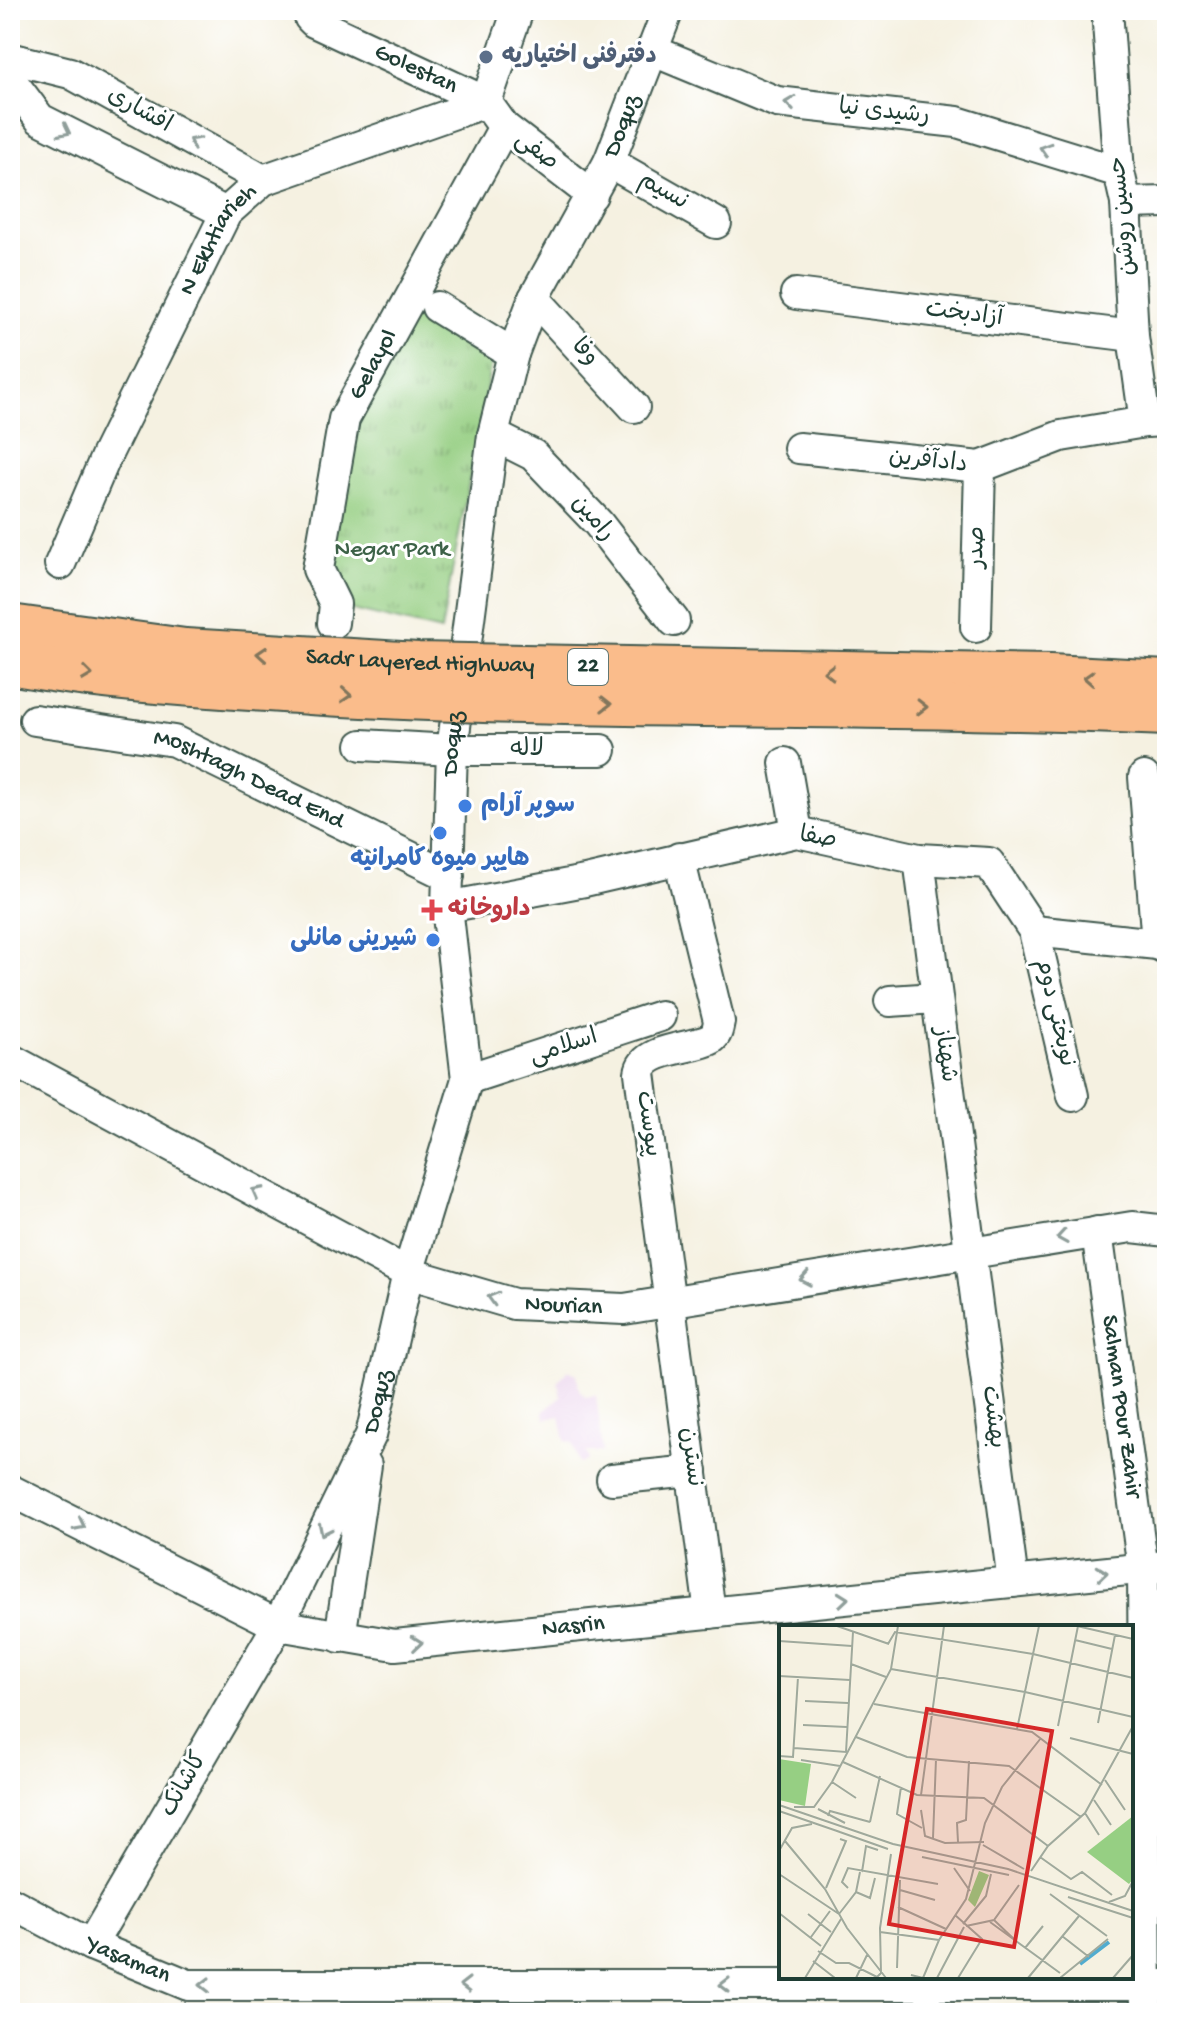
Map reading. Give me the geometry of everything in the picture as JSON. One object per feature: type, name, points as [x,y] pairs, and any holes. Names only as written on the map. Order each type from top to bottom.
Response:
[{"type":"highway","name":"Sadr Layered Highway","points":[[10,626],[185,650],[418,664],[1034,676],[1167,682]]},
{"type":"highway","points":[[419,657],[485,659]]},
{"type":"highway","name":"Sadr Layered Highway","points":[[10,663],[183,685],[413,699],[1047,709],[1167,714]]},
{"type":"highway","points":[[413,719],[464,735]]},
{"type":"street","name":"Golestan","points":[[310,10],[310,18],[314,22],[486,102]]},
{"type":"street","points":[[486,102],[518,10]]},
{"type":"street","name":"Doquz","points":[[278,1625],[371,1435],[408,1273],[467,1079],[447,907],[493,435],[513,354],[534,298],[609,162],[668,10]]},
{"type":"street","name":"حسین روشن","points":[[1107,10],[1119,172],[1126,203],[1133,336],[1156,422]]},
{"type":"street","name":"رشیدی نیا","points":[[651,50],[777,102],[957,122],[1119,172]]},
{"type":"street","name":"افشاری","points":[[10,58],[70,73],[263,180]]},
{"type":"street","points":[[10,79],[40,119],[226,213]]},
{"type":"street","name":"صفی","points":[[486,102],[504,127],[592,195]]},
{"type":"street","name":"N Ekhtiarieh","points":[[60,564],[107,454],[226,213],[263,180],[486,102]]},
{"type":"street","name":"Gelayol","points":[[333,623],[335,604],[318,569],[344,419],[504,127]]},
{"type":"street","name":"نسیم","points":[[609,162],[716,223]]},
{"type":"street","points":[[1126,203],[1167,202]]},
{"type":"street","name":"آزادبخت","points":[[796,294],[1133,336]]},
{"type":"street","name":"وفا","points":[[534,298],[634,407]]},
{"type":"street","points":[[437,307],[513,354]]},
{"type":"street","name":"دادآفرین","points":[[799,448],[980,467],[1061,436],[1156,422]]},
{"type":"street","name":"رامین","points":[[493,435],[533,455],[598,523],[674,621]]},
{"type":"street","name":"صدر","points":[[976,627],[980,467]]},
{"type":"street","name":"Moshtagh Dead End","points":[[35,720],[174,741],[449,876]]},
{"type":"street","name":"لاله","points":[[362,745],[464,735],[601,750]]},
{"type":"street","points":[[785,763],[797,832]]},
{"type":"street","points":[[1034,931],[1162,946],[1157,836],[1144,777]]},
{"type":"street","name":"صفا","points":[[447,907],[585,881],[797,832],[919,859],[989,863],[1034,931]]},
{"type":"street","name":"پیوست","points":[[670,1302],[640,1067],[665,1050],[712,1038],[719,1022],[679,858]]},
{"type":"street","name":"شهناز","points":[[919,859],[971,1251]]},
{"type":"street","name":"نوبختی دوم","points":[[1034,931],[1073,1096]]},
{"type":"street","points":[[890,1001],[936,998]]},
{"type":"street","name":"اسلامی","points":[[467,1079],[660,1016]]},
{"type":"street","name":"Nourian","points":[[10,1059],[408,1273],[514,1304],[624,1309],[1097,1232],[1132,1227],[1167,1231]]},
{"type":"street","name":"Salman Pour Zahir","points":[[1097,1232],[1155,1568],[1153,1994]]},
{"type":"street","name":"بهشت","points":[[971,1251],[1013,1582]]},
{"type":"street","name":"نسترن","points":[[670,1302],[710,1613]]},
{"type":"street","points":[[340,1637],[371,1435]]},
{"type":"street","points":[[612,1479],[692,1471]]},
{"type":"street","name":"Nasrin","points":[[10,1490],[278,1625],[395,1645],[1155,1568]]},
{"type":"street","name":"کاشانک","points":[[91,1945],[278,1625]]},
{"type":"street","name":"Yasaman","points":[[10,1902],[91,1945],[188,1985],[327,1999],[792,1981],[1153,1994]]},
{"type":"shaded area","points":[[567,1370],[577,1374],[579,1389],[586,1397],[596,1395],[603,1452],[586,1452],[589,1460],[580,1464],[572,1442],[565,1441],[560,1416],[545,1419],[544,1411],[561,1397],[558,1382]]},
{"type":"green space","name":"Negar Park","points":[[419,301],[494,347],[441,631],[344,608],[324,570],[351,430]]},
{"type":"place","name":"دفترفنی اختیاریه","points":[[486,57]]},
{"type":"place","name":"سوپر آرام","points":[[465,806]]},
{"type":"place","name":"هایپر میوه کامرانیه","points":[[440,833]]},
{"type":"place","name":"داروخانه","points":[[432,910]]},
{"type":"place","name":"شیرینی مانلی","points":[[433,940]]}]
